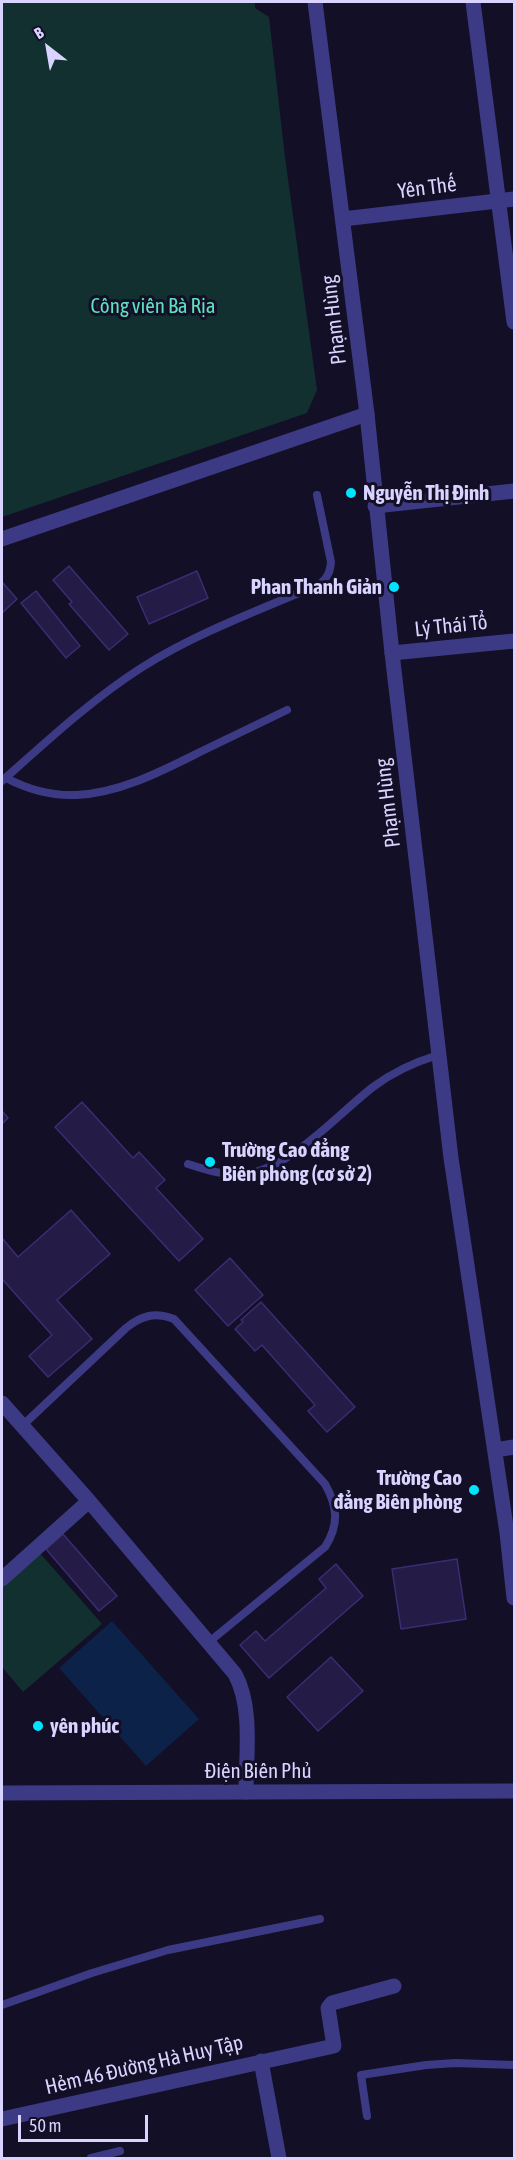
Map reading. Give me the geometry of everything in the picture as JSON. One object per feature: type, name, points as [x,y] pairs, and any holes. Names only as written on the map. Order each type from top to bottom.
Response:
[{"type":"street","name":"Phạm Hùng","points":[[315,2],[367,414],[375,506],[450,1158],[495,1450],[514,1598]]},
{"type":"street","points":[[473,2],[507,200],[514,322]]},
{"type":"street","name":"Yên Thế","points":[[344,219],[507,200]]},
{"type":"street","points":[[2,539],[367,414]]},
{"type":"street","points":[[375,506],[514,490]]},
{"type":"street","name":"Lý Thái Tổ","points":[[392,653],[514,641]]},
{"type":"street","points":[[2,1403],[209,1642],[242,1687],[246,1702],[246,1792]]},
{"type":"street","points":[[495,1450],[514,1447]]},
{"type":"street","points":[[2,1579],[89,1501]]},
{"type":"street","name":"Điện Biên Phủ","points":[[2,1794],[514,1791]]},
{"type":"street","name":"Hẻm 46 Đường Hà Huy Tập","points":[[2,2119],[334,2046],[328,2008],[332,2003],[394,1986]]},
{"type":"street","points":[[261,2061],[279,2158]]},
{"type":"lane","points":[[287,710],[179,763],[135,782],[111,789],[90,794],[59,795],[33,790],[4,779],[82,712],[142,668],[183,645],[320,584],[327,578],[331,562],[317,495]]},
{"type":"lane","points":[[188,1164],[212,1173],[231,1174],[250,1173],[269,1168],[328,1126],[374,1087],[416,1062],[438,1055]]},
{"type":"lane","points":[[22,1426],[126,1328],[136,1320],[161,1314],[174,1319],[325,1484],[332,1497],[336,1521],[332,1536],[325,1547],[209,1642]]},
{"type":"lane","points":[[2,2005],[168,1950],[320,1919]]},
{"type":"lane","points":[[367,2116],[361,2075],[426,2064],[514,2066]]},
{"type":"lane","points":[[91,2158],[120,2151]]},
{"type":"green space","name":"Công viên Bà Rịa","points":[[2,2],[255,2],[255,8],[269,17],[285,157],[317,390],[307,413],[2,517]]},
{"type":"green space","points":[[39,1552],[102,1624],[23,1692],[2,1667],[2,1585]]},
{"type":"water","points":[[112,1621],[199,1719],[146,1766],[59,1668]]},
{"type":"building","points":[[69,566],[128,634],[109,650],[69,604],[72,602],[53,580]]},
{"type":"building","points":[[197,571],[208,598],[149,624],[137,597]]},
{"type":"building","points":[[2,582],[17,599],[2,613]]},
{"type":"building","points":[[36,591],[80,646],[66,658],[21,603]]},
{"type":"building","points":[[82,1102],[133,1158],[139,1152],[165,1180],[156,1188],[203,1239],[179,1261],[55,1127]]},
{"type":"building","points":[[2,1111],[8,1118],[2,1124]]},
{"type":"building","points":[[71,1210],[110,1254],[57,1300],[92,1339],[48,1377],[29,1356],[52,1335],[2,1279],[2,1238],[18,1257]]},
{"type":"building","points":[[230,1258],[263,1295],[228,1326],[195,1290]]},
{"type":"building","points":[[261,1302],[355,1407],[327,1432],[308,1411],[315,1405],[262,1345],[255,1351],[235,1329],[243,1322],[241,1320]]},
{"type":"building","points":[[63,1534],[117,1596],[99,1611],[46,1549]]},
{"type":"building","points":[[457,1559],[466,1619],[401,1629],[392,1569]]},
{"type":"building","points":[[336,1564],[363,1596],[269,1678],[240,1645],[256,1631],[265,1641],[326,1588],[319,1579]]},
{"type":"building","points":[[331,1657],[363,1691],[318,1731],[287,1697]]},
{"type":"place","name":"Nguyễn Thị Định","points":[[351,493]]},
{"type":"place","name":"Phan Thanh Giản","points":[[394,587]]},
{"type":"place","name":"Trường Cao đẳng Biên phòng (cơ sở 2)","points":[[210,1162]]},
{"type":"place","name":"Trường Cao đẳng Biên phòng","points":[[474,1490]]},
{"type":"place","name":"yên phúc","points":[[38,1726]]}]
